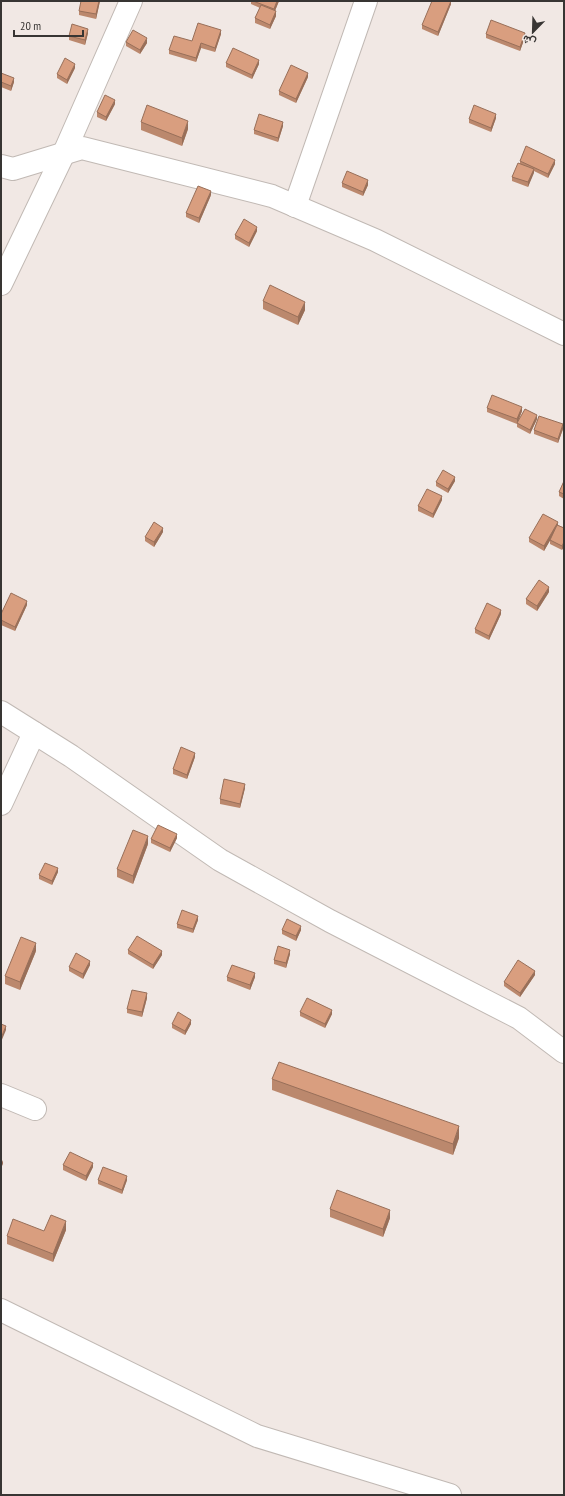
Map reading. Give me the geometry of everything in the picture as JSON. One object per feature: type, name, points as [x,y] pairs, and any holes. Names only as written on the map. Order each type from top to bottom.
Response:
[{"type":"street","points":[[1,284],[64,153],[131,1]]},
{"type":"street","points":[[295,206],[366,1]]},
{"type":"street","points":[[1,166],[13,169],[82,148],[272,196],[375,240],[564,334]]},
{"type":"street","points":[[1,712],[71,756],[220,860],[330,922],[519,1018],[564,1052]]},
{"type":"street","points":[[1,804],[34,733]]},
{"type":"street","points":[[1,1095],[35,1109]]},
{"type":"street","points":[[1,1310],[257,1436],[450,1495]]},
{"type":"building","points":[[81,1],[99,1],[96,14],[79,11]]},
{"type":"building","points":[[253,1],[277,1],[274,9]]},
{"type":"building","points":[[432,1],[451,1],[438,32],[422,25]]},
{"type":"building","points":[[261,5],[276,11],[270,25],[255,18]]},
{"type":"building","points":[[491,20],[525,33],[520,47],[486,34]]},
{"type":"building","points":[[198,23],[221,30],[215,48],[201,43],[196,58],[169,50],[174,36],[192,41]]},
{"type":"building","points":[[72,24],[88,29],[85,40],[69,36]]},
{"type":"building","points":[[133,30],[147,38],[140,50],[126,42]]},
{"type":"building","points":[[233,48],[259,60],[252,75],[226,63]]},
{"type":"building","points":[[65,58],[75,64],[67,80],[57,74]]},
{"type":"building","points":[[291,65],[308,73],[296,99],[279,91]]},
{"type":"building","points":[[1,73],[14,78],[11,86],[1,82]]},
{"type":"building","points":[[105,95],[115,100],[106,117],[97,112]]},
{"type":"building","points":[[147,105],[188,121],[182,138],[141,122]]},
{"type":"building","points":[[474,105],[496,114],[491,128],[469,119]]},
{"type":"building","points":[[259,114],[283,122],[278,138],[254,130]]},
{"type":"building","points":[[526,146],[555,160],[548,174],[520,161]]},
{"type":"building","points":[[518,163],[534,169],[528,182],[512,177]]},
{"type":"building","points":[[347,171],[368,180],[363,192],[342,183]]},
{"type":"building","points":[[198,186],[211,191],[199,218],[186,213]]},
{"type":"building","points":[[244,219],[257,227],[249,243],[235,235]]},
{"type":"building","points":[[270,285],[305,302],[298,317],[263,301]]},
{"type":"building","points":[[492,395],[522,407],[517,419],[487,408]]},
{"type":"building","points":[[525,409],[537,415],[530,430],[517,423]]},
{"type":"building","points":[[539,416],[563,424],[558,439],[534,430]]},
{"type":"building","points":[[443,470],[455,477],[448,489],[436,482]]},
{"type":"building","points":[[564,481],[564,494],[559,492]]},
{"type":"building","points":[[427,489],[442,496],[433,514],[418,506]]},
{"type":"building","points":[[543,514],[558,522],[544,546],[529,538]]},
{"type":"building","points":[[154,522],[163,528],[154,542],[145,537]]},
{"type":"building","points":[[557,525],[564,528],[564,542],[562,546],[550,540]]},
{"type":"building","points":[[539,580],[549,587],[537,606],[526,599]]},
{"type":"building","points":[[11,593],[27,601],[15,627],[1,620],[1,614]]},
{"type":"building","points":[[487,603],[501,610],[489,636],[475,629]]},
{"type":"building","points":[[181,747],[195,753],[187,775],[173,769]]},
{"type":"building","points":[[224,779],[245,784],[240,804],[220,799]]},
{"type":"building","points":[[158,825],[177,834],[170,848],[151,839]]},
{"type":"building","points":[[133,830],[148,836],[133,876],[117,869]]},
{"type":"building","points":[[45,863],[58,868],[52,881],[39,875]]},
{"type":"building","points":[[182,910],[198,916],[193,929],[177,924]]},
{"type":"building","points":[[287,919],[301,926],[296,936],[282,930]]},
{"type":"building","points":[[137,936],[162,951],[153,965],[128,950]]},
{"type":"building","points":[[21,937],[36,943],[20,982],[5,976]]},
{"type":"building","points":[[278,946],[290,950],[286,963],[274,960]]},
{"type":"building","points":[[76,953],[90,961],[83,974],[69,967]]},
{"type":"building","points":[[518,960],[535,971],[520,993],[504,982]]},
{"type":"building","points":[[232,965],[255,973],[250,985],[227,977]]},
{"type":"building","points":[[132,990],[147,993],[142,1012],[127,1009]]},
{"type":"building","points":[[307,998],[332,1010],[325,1024],[300,1012]]},
{"type":"building","points":[[178,1012],[191,1020],[185,1031],[172,1024]]},
{"type":"building","points":[[1,1024],[6,1026],[1,1038]]},
{"type":"building","points":[[279,1062],[459,1126],[453,1144],[272,1079]]},
{"type":"building","points":[[70,1152],[93,1163],[86,1176],[63,1165]]},
{"type":"building","points":[[103,1167],[127,1176],[122,1190],[98,1180]]},
{"type":"building","points":[[337,1190],[390,1210],[383,1229],[330,1209]]},
{"type":"building","points":[[51,1215],[66,1221],[53,1254],[7,1236],[13,1219],[44,1231]]}]
